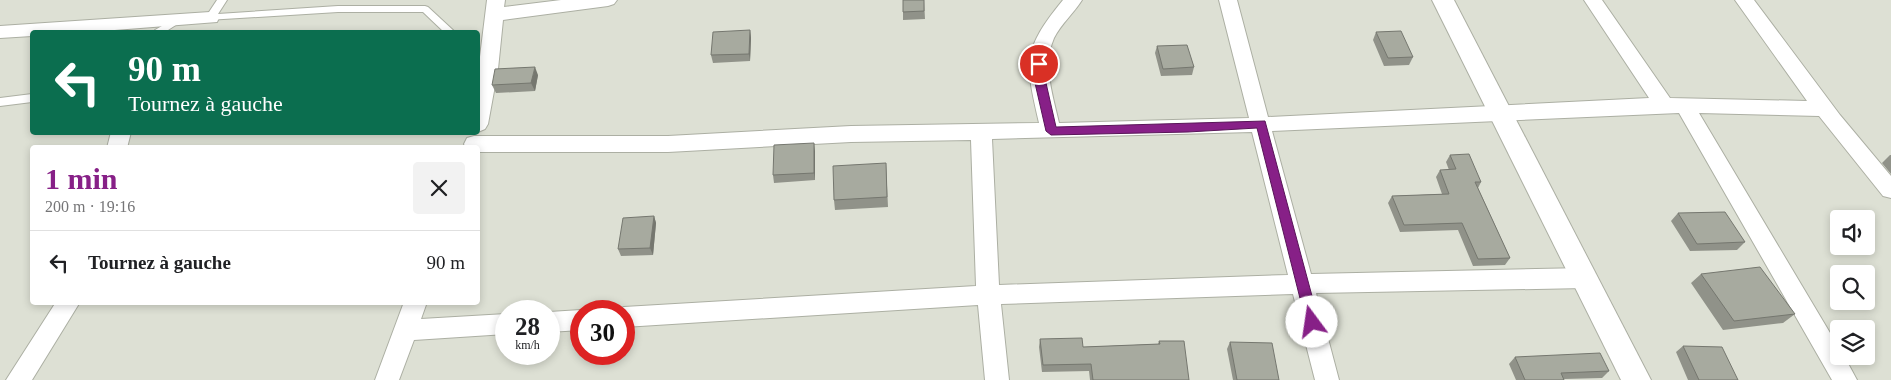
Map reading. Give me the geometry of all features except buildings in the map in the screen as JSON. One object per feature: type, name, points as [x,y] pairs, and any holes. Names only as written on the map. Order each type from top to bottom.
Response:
[{"type":"street","points":[[480,85],[482,64],[495,8],[608,0]]},
{"type":"street","points":[[1051,131],[1040,83],[1039,64],[1041,48],[1046,36],[1073,0]]},
{"type":"street","points":[[1228,0],[1239,46],[1262,124],[1327,380]]},
{"type":"street","points":[[1443,0],[1636,380]]},
{"type":"street","points":[[1593,0],[1674,106],[1744,206],[1806,316],[1846,380]]},
{"type":"street","points":[[1744,0],[1824,109],[1859,154],[1891,190]]},
{"type":"street","points":[[0,32],[210,18]]},
{"type":"street","points":[[200,30],[210,18]]},
{"type":"street","points":[[475,137],[668,144],[851,134],[1188,128],[1674,106],[1824,109]]},
{"type":"street","points":[[981,131],[988,295],[997,380]]},
{"type":"street","points":[[635,316],[988,295],[1303,284],[1585,278]]},
{"type":"street","points":[[18,380],[67,305]]},
{"type":"street","points":[[387,380],[415,305]]},
{"type":"street","points":[[406,330],[495,325]]},
{"type":"lane","points":[[210,18],[222,0]]},
{"type":"lane","points":[[210,18],[338,9],[425,9],[448,30]]},
{"type":"lane","points":[[163,30],[179,19]]},
{"type":"lane","points":[[0,102],[30,98]]},
{"type":"route","points":[[1039,64],[1040,83],[1051,131],[1132,130],[1262,124],[1312,322]]}]
